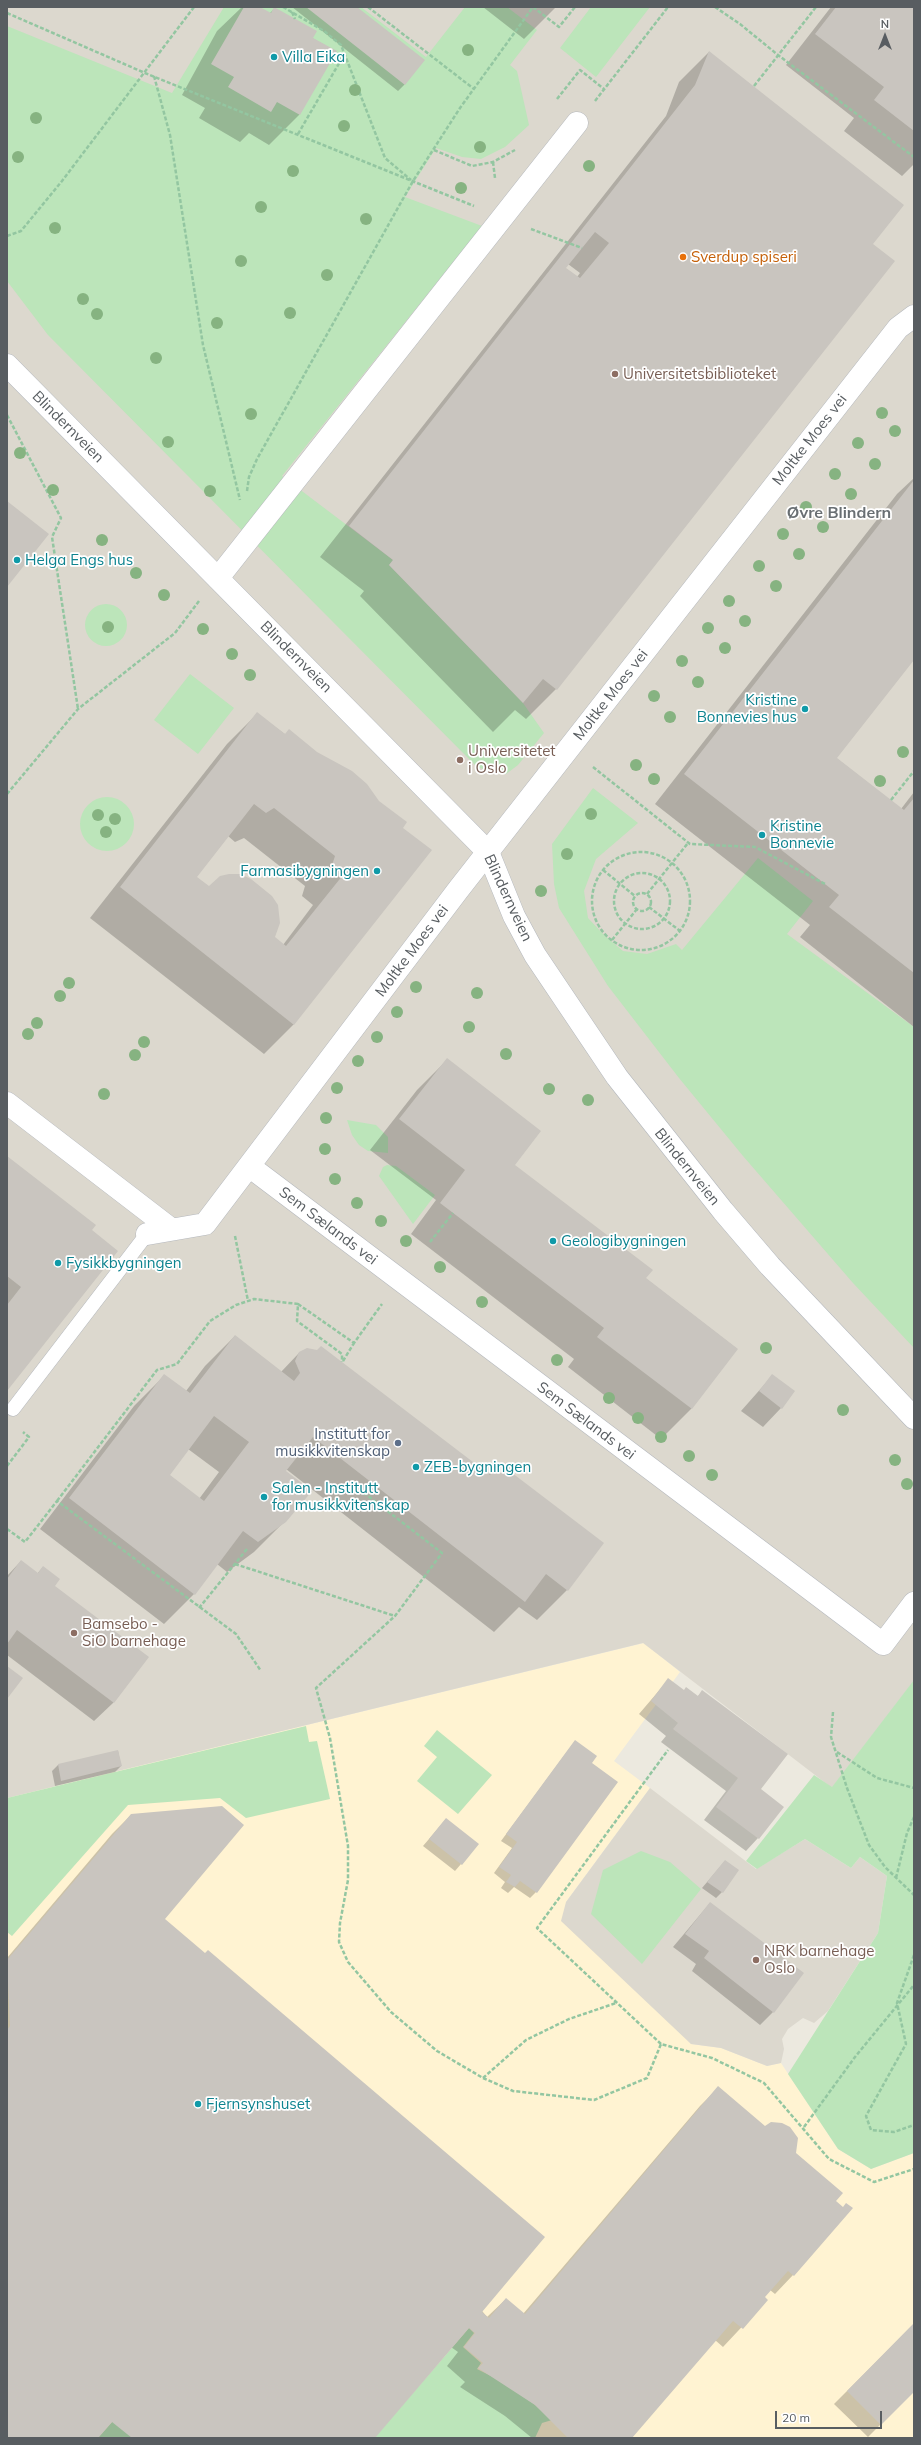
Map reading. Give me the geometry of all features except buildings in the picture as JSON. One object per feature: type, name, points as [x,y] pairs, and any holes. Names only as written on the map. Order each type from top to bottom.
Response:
[{"type":"street","points":[[218,578],[577,123]]},
{"type":"street","name":"Moltke Moes vei","points":[[147,1234],[205,1224],[488,852],[898,328],[914,316]]},
{"type":"street","name":"Blindernveien","points":[[7,365],[488,852],[514,916],[535,955],[617,1077],[723,1211],[770,1266],[914,1418]]},
{"type":"street","points":[[7,1102],[171,1229]]},
{"type":"street","name":"Sem Sælands vei","points":[[249,1166],[883,1644],[914,1603]]},
{"type":"lane","points":[[13,1409],[147,1234]]},
{"type":"path","points":[[7,236],[21,231],[146,73],[194,7]]},
{"type":"path","points":[[283,7],[324,31],[341,45],[346,53],[385,158],[413,181]]},
{"type":"path","points":[[368,7],[474,89]]},
{"type":"path","points":[[246,498],[249,477],[257,459],[413,181],[474,89],[533,7],[559,28],[575,7]]},
{"type":"path","points":[[577,123],[668,7]]},
{"type":"path","points":[[715,7],[740,24],[778,55],[914,157]]},
{"type":"path","points":[[754,86],[816,7]]},
{"type":"path","points":[[292,12],[295,19]]},
{"type":"path","points":[[7,13],[146,73],[503,218],[582,248]]},
{"type":"path","points":[[298,134],[346,53]]},
{"type":"path","points":[[553,105],[580,70],[604,89]]},
{"type":"path","points":[[154,76],[170,135],[203,345],[246,520],[246,543]]},
{"type":"path","points":[[434,150],[472,166],[493,162],[514,151],[519,145]]},
{"type":"path","points":[[493,162],[496,180]]},
{"type":"path","points":[[7,416],[61,518],[52,537],[78,709]]},
{"type":"path","points":[[7,794],[78,709],[175,633],[218,578]]},
{"type":"path","points":[[594,767],[688,842],[755,847],[825,884]]},
{"type":"path","points":[[891,800],[914,771]]},
{"type":"path","points":[[647,894],[688,842]]},
{"type":"path","points":[[641,852],[656,854],[672,863],[686,880],[690,895],[688,916],[680,931],[669,942],[648,950],[626,948],[612,940],[598,923],[593,908],[595,886],[603,870],[621,856],[641,852]]},
{"type":"path","points":[[603,870],[635,896]]},
{"type":"path","points":[[635,874],[650,874],[659,879],[667,889],[670,898],[670,907],[664,919],[656,926],[644,929],[635,929],[625,924],[619,917],[614,906],[615,894],[620,884],[635,874]]},
{"type":"path","points":[[647,894],[641,893],[635,896],[633,903],[637,909],[644,910],[649,907]]},
{"type":"path","points":[[647,894],[650,899],[649,907]]},
{"type":"path","points":[[649,907],[680,931]]},
{"type":"path","points":[[612,940],[637,909]]},
{"type":"path","points":[[430,1242],[453,1213]]},
{"type":"path","points":[[235,1236],[248,1301]]},
{"type":"path","points":[[298,1304],[297,1321],[342,1354],[342,1362],[400,1280]]},
{"type":"path","points":[[7,1529],[25,1542],[157,1370],[177,1364],[210,1321],[254,1299],[298,1304],[354,1343]]},
{"type":"path","points":[[7,1466],[30,1437],[18,1429]]},
{"type":"path","points":[[359,1489],[442,1553],[395,1616],[316,1688],[330,1738],[348,1846],[348,1880],[340,1923],[339,1942],[348,1962],[391,2012],[437,2051],[483,2078],[513,2091],[594,2100],[647,2078],[661,2044]]},
{"type":"path","points":[[57,1501],[236,1634],[260,1671]]},
{"type":"path","points":[[199,1608],[247,1549]]},
{"type":"path","points":[[235,1564],[395,1616]]},
{"type":"path","points":[[833,1712],[831,1737],[869,1845],[896,1878],[914,1895]]},
{"type":"path","points":[[668,1750],[536,1928],[661,2044],[712,2058],[764,2083],[804,2127],[829,2159],[874,2182],[914,2169]]},
{"type":"path","points":[[836,1752],[877,1778],[914,1788]]},
{"type":"path","points":[[896,1878],[907,1833],[914,1817]]},
{"type":"path","points":[[914,1955],[897,2003],[906,2044],[866,2116],[871,2130],[894,2132],[914,2126]]},
{"type":"path","points":[[804,2127],[897,2003],[914,1986]]},
{"type":"path","points":[[483,2078],[526,2040],[569,2019],[616,2003]]},
{"type":"shaded area","name":"Universitetet i Oslo","points":[[7,7],[914,7],[914,1681],[832,1788],[643,1643],[7,1798]]},
{"type":"shaded area","points":[[644,1643],[680,1672],[614,1761],[650,1788],[566,1902],[691,2044],[721,2048],[767,2066],[781,2063],[838,2149],[871,2169],[914,2153],[914,2438],[7,2438],[7,1798]]},
{"type":"shaded area","points":[[650,1788],[756,1869],[805,1839],[851,1868],[860,1857],[887,1876],[878,1933],[828,2011],[814,2023],[803,2018],[788,2029],[782,2039],[784,2049],[781,2063],[767,2066],[721,2048],[691,2044],[561,1921],[566,1902]]},
{"type":"green space","points":[[224,7],[361,7],[426,57],[465,7],[507,7],[537,30],[510,65],[517,71],[529,125],[505,147],[481,159],[462,157],[436,148],[405,197],[482,226],[282,476],[393,560],[389,565],[523,703],[544,733],[518,765],[506,774],[489,772],[476,766],[48,335],[7,281],[7,26],[172,93]]},
{"type":"green space","points":[[591,7],[650,7],[596,77],[560,48]]},
{"type":"green space","points":[[102,604],[110,604],[118,607],[124,613],[127,625],[124,637],[118,643],[110,646],[102,646],[94,643],[88,637],[85,629],[85,621],[88,613],[94,607]]},
{"type":"green space","points":[[190,674],[234,708],[198,754],[154,720]]},
{"type":"green space","points":[[593,788],[638,823],[596,859],[584,891],[588,918],[605,936],[623,951],[647,954],[676,944],[682,950],[758,858],[813,901],[787,934],[914,1027],[914,1348],[853,1283],[743,1156],[679,1078],[608,986],[559,908],[554,884],[552,844]]},
{"type":"green space","points":[[102,797],[112,797],[122,801],[130,809],[134,819],[134,829],[130,839],[122,847],[112,851],[102,851],[92,847],[84,839],[80,829],[80,819],[84,809],[92,801]]},
{"type":"green space","points":[[347,1120],[376,1125],[388,1137],[388,1153],[368,1151],[359,1145],[352,1135]]},
{"type":"green space","points":[[387,1165],[396,1166],[435,1195],[413,1224],[379,1176],[383,1167]]},
{"type":"green space","points":[[914,1680],[914,2153],[871,2169],[838,2149],[788,2074],[878,1933],[887,1876],[860,1857],[851,1868],[805,1839],[757,1869],[746,1861],[814,1775],[832,1787]]},
{"type":"green space","points":[[306,1726],[309,1742],[317,1741],[330,1799],[246,1818],[220,1798],[128,1805],[12,1936],[7,1932],[7,1798]]},
{"type":"green space","points":[[437,1730],[492,1775],[458,1814],[417,1781],[437,1757],[424,1746]]},
{"type":"green space","points":[[641,1851],[670,1862],[701,1889],[642,1964],[591,1914],[603,1870]]},
{"type":"green space","points":[[469,2328],[474,2333],[463,2347],[481,2363],[477,2369],[497,2379],[534,2404],[552,2420],[542,2423],[535,2438],[374,2438]]},
{"type":"green space","points":[[113,2421],[133,2438],[98,2438]]},
{"type":"place","name":"Villa Eika","points":[[274,57]]},
{"type":"place","name":"Sverdup spiseri","points":[[683,257]]},
{"type":"place","name":"Universitetsbiblioteket","points":[[615,374]]},
{"type":"place","name":"Helga Engs hus","points":[[17,560]]},
{"type":"place","name":"Kristine Bonnevies hus","points":[[805,709]]},
{"type":"place","name":"Universitetet i Oslo","points":[[460,760]]},
{"type":"place","name":"Kristine Bonnevie","points":[[762,835]]},
{"type":"place","name":"Farmasibygningen","points":[[377,871]]},
{"type":"place","name":"Geologibygningen","points":[[553,1241]]},
{"type":"place","name":"Fysikkbygningen","points":[[58,1263]]},
{"type":"place","name":"Institutt for musikkvitenskap","points":[[398,1443]]},
{"type":"place","name":"ZEB-bygningen","points":[[416,1467]]},
{"type":"place","name":"Salen - Institutt for musikkvitenskap","points":[[264,1497]]},
{"type":"place","name":"Bamsebo - SiO barnehage","points":[[74,1633]]},
{"type":"place","name":"NRK barnehage Oslo","points":[[756,1960]]},
{"type":"place","name":"Fjernsynshuset","points":[[198,2104]]},
{"type":"district","name":"Øvre Blindern","points":[[839,513]]}]
